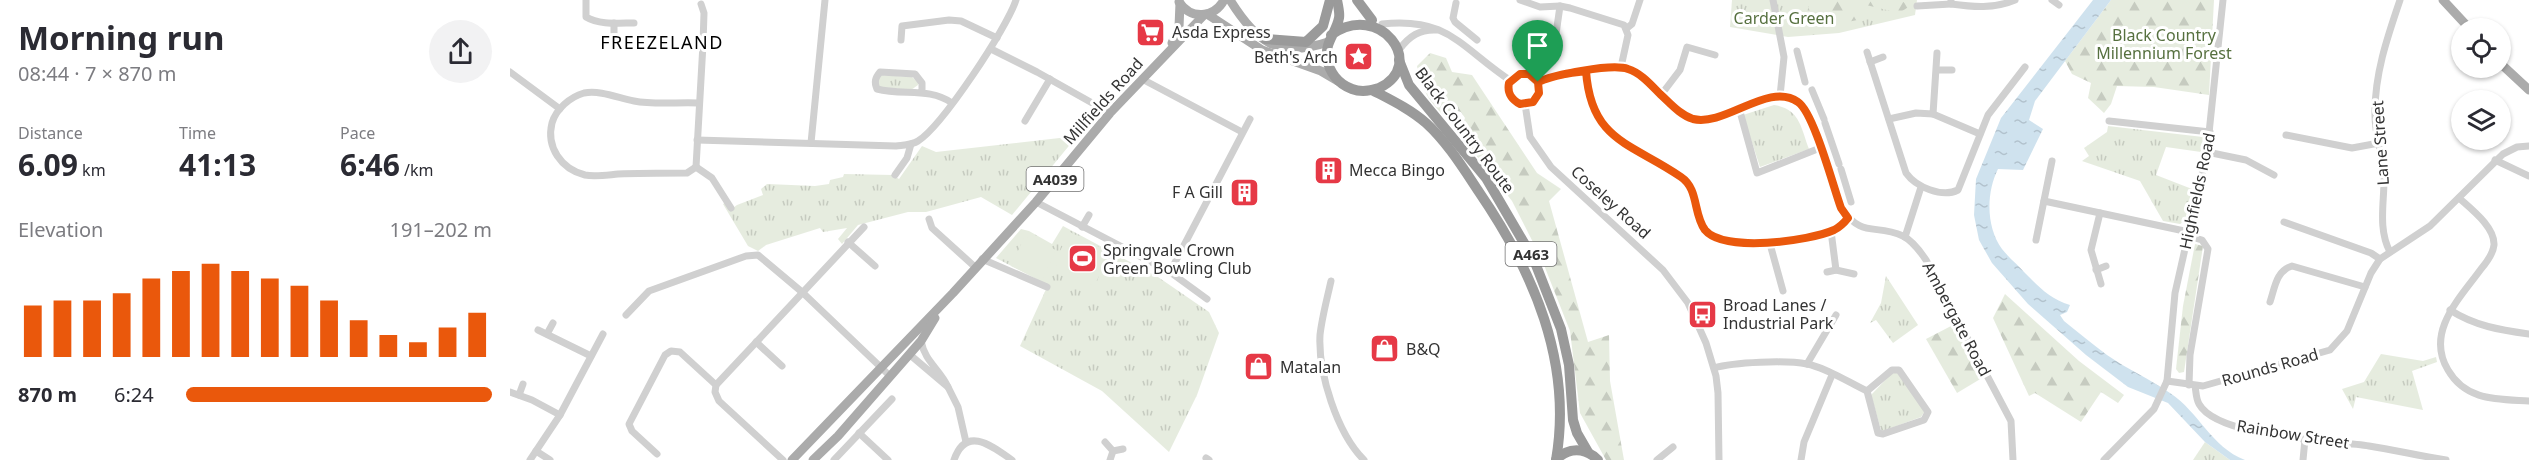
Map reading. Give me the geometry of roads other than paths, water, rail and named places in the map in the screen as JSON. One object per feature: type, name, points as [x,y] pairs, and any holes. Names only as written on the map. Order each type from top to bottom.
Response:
[{"type":"highway","points":[[1265,39],[1306,42],[1323,26],[1330,0]]},
{"type":"highway","points":[[1337,0],[1339,18],[1326,50],[1328,62],[1339,81]]},
{"type":"highway","name":"A463","points":[[1357,0],[1377,22],[1394,36],[1399,55]]},
{"type":"highway","points":[[1330,39],[1338,28],[1354,20],[1377,22]]},
{"type":"highway","points":[[1372,90],[1389,80],[1395,72],[1399,55]]},
{"type":"highway","name":"Black Country Route","points":[[1399,55],[1410,85],[1486,178],[1534,260],[1561,328],[1569,365],[1573,420],[1588,452]]},
{"type":"highway","name":"A463","points":[[1339,81],[1354,90],[1372,90]]},
{"type":"highway","name":"Black Country Route","points":[[1372,90],[1416,115],[1435,132],[1482,196],[1523,265],[1547,326],[1557,367],[1561,432],[1556,460]]},
{"type":"highway","name":"A463","points":[[1556,460],[1568,451],[1578,450],[1588,452],[1598,460]]},
{"type":"main road","name":"A4039","points":[[1179,2],[1190,12],[1206,15],[1217,9],[1224,0]]},
{"type":"main road","points":[[1230,0],[1252,32],[1284,48],[1300,50],[1330,39]]},
{"type":"main road","points":[[2443,0],[2460,18]]},
{"type":"main road","name":"Millfields Road","points":[[1163,57],[1177,34],[1179,2]]},
{"type":"main road","name":"Millfields Road","points":[[792,460],[946,300],[1036,202],[1110,113],[1206,15]]},
{"type":"main road","points":[[1206,15],[1262,50],[1321,71],[1339,81]]},
{"type":"main road","points":[[2511,73],[2529,90]]},
{"type":"main road","name":"Millfields Road","points":[[813,460],[838,436],[921,341],[946,300]]},
{"type":"main road","points":[[825,426],[838,436]]},
{"type":"street","points":[[586,0],[588,19],[634,23]]},
{"type":"street","points":[[811,143],[825,0]]},
{"type":"street","points":[[697,140],[896,146],[913,143],[926,135],[991,49],[1016,0]]},
{"type":"street","points":[[1520,0],[1540,8],[1556,4],[1606,18],[1627,28]]},
{"type":"street","points":[[1627,28],[1632,24],[1640,0]]},
{"type":"street","points":[[1773,0],[1784,57],[1780,96]]},
{"type":"street","points":[[1917,6],[1951,2],[1986,7],[2003,5],[2014,0]]},
{"type":"street","name":"Highfields Road","points":[[2166,385],[2175,293],[2210,132],[2223,0]]},
{"type":"street","name":"Lane Street","points":[[2390,252],[2383,231],[2384,178],[2375,117],[2377,86],[2384,50],[2400,0]]},
{"type":"street","points":[[1457,1],[1453,18],[1455,22],[1477,40]]},
{"type":"street","points":[[696,167],[704,13],[701,4]]},
{"type":"street","points":[[1554,48],[1556,4]]},
{"type":"street","points":[[901,40],[902,26],[949,20],[961,21],[997,38]]},
{"type":"street","points":[[1377,22],[1417,23],[1442,30],[1511,81]]},
{"type":"street","points":[[614,23],[614,36]]},
{"type":"street","points":[[1621,67],[1628,35],[1627,28]]},
{"type":"street","points":[[1399,55],[1405,41],[1419,31],[1442,30]]},
{"type":"street","points":[[1662,95],[1680,70],[1687,47],[1715,54]]},
{"type":"street","points":[[991,49],[1110,113]]},
{"type":"street","points":[[1867,52],[1906,174],[1921,187],[1939,191],[1958,190],[1991,112],[2025,67]]},
{"type":"street","points":[[1933,114],[1937,52]]},
{"type":"street","points":[[1784,57],[1797,53],[1806,82]]},
{"type":"street","points":[[1870,62],[1883,57]]},
{"type":"street","points":[[1538,82],[1552,76],[1621,67],[1636,72],[1682,114],[1693,119],[1711,118],[1780,96],[1798,102],[1806,110],[1841,208],[1848,218],[1868,230],[1890,232],[1905,237],[1921,187]]},
{"type":"street","points":[[1937,70],[1952,70]]},
{"type":"street","points":[[1586,71],[1587,90],[1597,115],[1609,132],[1630,148],[1682,177],[1690,185],[1704,228],[1711,235],[1722,240],[1770,244],[1831,231],[1848,218]]},
{"type":"street","points":[[510,72],[560,109]]},
{"type":"street","points":[[922,92],[922,83],[915,74],[880,72],[876,76],[874,84],[876,89],[933,93],[952,103]]},
{"type":"street","points":[[1525,73],[1534,77],[1540,88],[1536,99],[1525,104],[1512,98],[1509,92],[1511,81],[1515,76],[1525,73]]},
{"type":"street","points":[[1025,121],[1050,79]]},
{"type":"street","points":[[1142,79],[1242,132]]},
{"type":"street","points":[[1812,90],[1851,202]]},
{"type":"street","points":[[696,167],[687,173],[593,176],[577,172],[557,157],[551,143],[552,125],[560,109],[570,100],[588,92],[636,101],[698,103]]},
{"type":"street","points":[[1806,110],[1817,103]]},
{"type":"street","name":"Coseley Road","points":[[1525,104],[1530,137],[1547,162],[1663,270],[1681,291],[1693,313],[1714,368],[1718,393],[1719,460]]},
{"type":"street","points":[[1739,108],[1757,173],[1819,146],[1830,138]]},
{"type":"street","points":[[1889,119],[1911,114],[1933,114],[1980,134]]},
{"type":"street","points":[[1170,272],[1250,119]]},
{"type":"street","points":[[2109,121],[2210,132]]},
{"type":"street","points":[[2286,135],[2352,148],[2379,143]]},
{"type":"street","points":[[895,175],[907,158],[913,143]]},
{"type":"street","name":"Rounds Road","points":[[2166,385],[2203,386],[2330,350],[2347,332],[2365,286],[2380,260],[2430,226],[2495,160],[2509,150],[2529,146]]},
{"type":"street","points":[[2207,152],[2246,160],[2274,175]]},
{"type":"street","points":[[2495,160],[2529,176]]},
{"type":"street","points":[[2036,240],[2052,161]]},
{"type":"street","points":[[696,167],[712,178],[731,208]]},
{"type":"street","points":[[1835,191],[1846,187]]},
{"type":"street","points":[[2459,198],[2490,230],[2494,244],[2488,260],[2444,321],[2440,341],[2443,360],[2453,378],[2470,393],[2481,398],[2529,401]]},
{"type":"street","points":[[2044,201],[2188,234],[2202,240],[2208,249],[2190,355],[2192,385]]},
{"type":"street","points":[[1036,202],[1170,272],[1207,299]]},
{"type":"street","points":[[2100,213],[2091,250],[2101,284]]},
{"type":"street","points":[[1082,227],[1089,215]]},
{"type":"street","points":[[929,219],[932,228],[975,267]]},
{"type":"street","points":[[2284,222],[2371,253],[2380,260]]},
{"type":"street","points":[[783,460],[716,397],[716,385],[864,227]]},
{"type":"street","points":[[1831,231],[1836,270]]},
{"type":"street","name":"Ambergate Road","points":[[1905,237],[1918,248],[1926,260],[2005,407],[2011,421],[2013,460]]},
{"type":"street","points":[[848,242],[875,266]]},
{"type":"street","points":[[1770,244],[1783,291]]},
{"type":"street","points":[[626,315],[649,291],[746,256],[758,255],[802,292],[890,376]]},
{"type":"street","points":[[982,259],[1047,287]]},
{"type":"street","points":[[2096,270],[2106,266]]},
{"type":"street","points":[[2270,302],[2278,275],[2285,268],[2292,266],[2365,286]]},
{"type":"street","points":[[1827,272],[1836,270],[1854,274]]},
{"type":"street","points":[[1332,281],[1323,314],[1320,338],[1322,367],[1331,402],[1346,435],[1364,460]]},
{"type":"street","points":[[2451,310],[2464,319],[2497,330],[2529,334]]},
{"type":"street","points":[[1807,364],[1836,315]]},
{"type":"street","points":[[547,334],[553,324]]},
{"type":"street","points":[[538,330],[591,357]]},
{"type":"street","points":[[530,460],[560,415],[603,334]]},
{"type":"street","points":[[921,341],[924,354],[942,373],[958,407],[966,442]]},
{"type":"street","points":[[756,342],[782,366]]},
{"type":"street","points":[[657,454],[632,431],[629,424],[665,355],[671,351],[680,352],[716,385]]},
{"type":"street","points":[[909,354],[948,387]]},
{"type":"street","points":[[1714,368],[1737,363],[1807,364],[1867,391]]},
{"type":"street","points":[[1892,370],[1899,370],[1928,412],[1927,417],[1893,430],[1878,433],[1867,391],[1892,370]]},
{"type":"street","points":[[1801,460],[1804,442],[1832,375]]},
{"type":"street","points":[[519,395],[523,384]]},
{"type":"street","points":[[2104,460],[2157,405],[2166,385]]},
{"type":"street","name":"Rainbow Street","points":[[2192,385],[2199,404],[2220,420],[2237,428],[2305,439],[2368,445],[2431,459],[2446,460]]},
{"type":"street","points":[[510,392],[560,415]]},
{"type":"street","points":[[834,460],[892,399]]},
{"type":"street","points":[[859,434],[888,460]]},
{"type":"street","points":[[2303,460],[2305,439]]},
{"type":"street","points":[[954,460],[959,448],[966,442],[977,441],[990,443],[1012,460]]},
{"type":"street","points":[[1105,442],[1113,452]]},
{"type":"street","points":[[1660,459],[1673,447]]},
{"type":"street","points":[[1113,452],[1123,449]]},
{"type":"street","points":[[536,451],[550,460]]},
{"type":"street","points":[[1110,460],[1113,452]]},
{"type":"water","points":[[2093,0],[2111,0],[2035,101],[2029,120],[2043,129],[2023,170],[1998,169],[1994,178],[1990,199],[1993,231],[2002,249],[2035,283],[2051,296],[2070,305],[2067,312],[2060,315],[2064,321],[2107,355],[2170,393],[2223,447],[2245,460],[2230,460],[2205,442],[2168,403],[2128,387],[2086,355],[2028,304],[1992,263],[1979,240],[1974,215],[1976,179],[2001,118]]},
{"type":"place","name":"Asda Express","points":[[1151,32]]},
{"type":"place","name":"Beth's Arch","points":[[1359,57]]},
{"type":"place","name":"Mecca Bingo","points":[[1328,170]]},
{"type":"place","name":"F A Gill","points":[[1244,192]]},
{"type":"place","name":"Springvale Crown Green Bowling Club","points":[[1082,259]]},
{"type":"place","name":"Broad Lanes / Industrial Park","points":[[1702,314]]},
{"type":"place","name":"B&Q","points":[[1385,349]]},
{"type":"place","name":"Matalan","points":[[1259,367]]},
{"type":"district","name":"FREEZELAND","points":[[662,42]]},
{"type":"park label","name":"Carder Green","points":[[1784,18]]},
{"type":"park label","name":"Black Country Millennium Forest","points":[[2164,44]]}]
